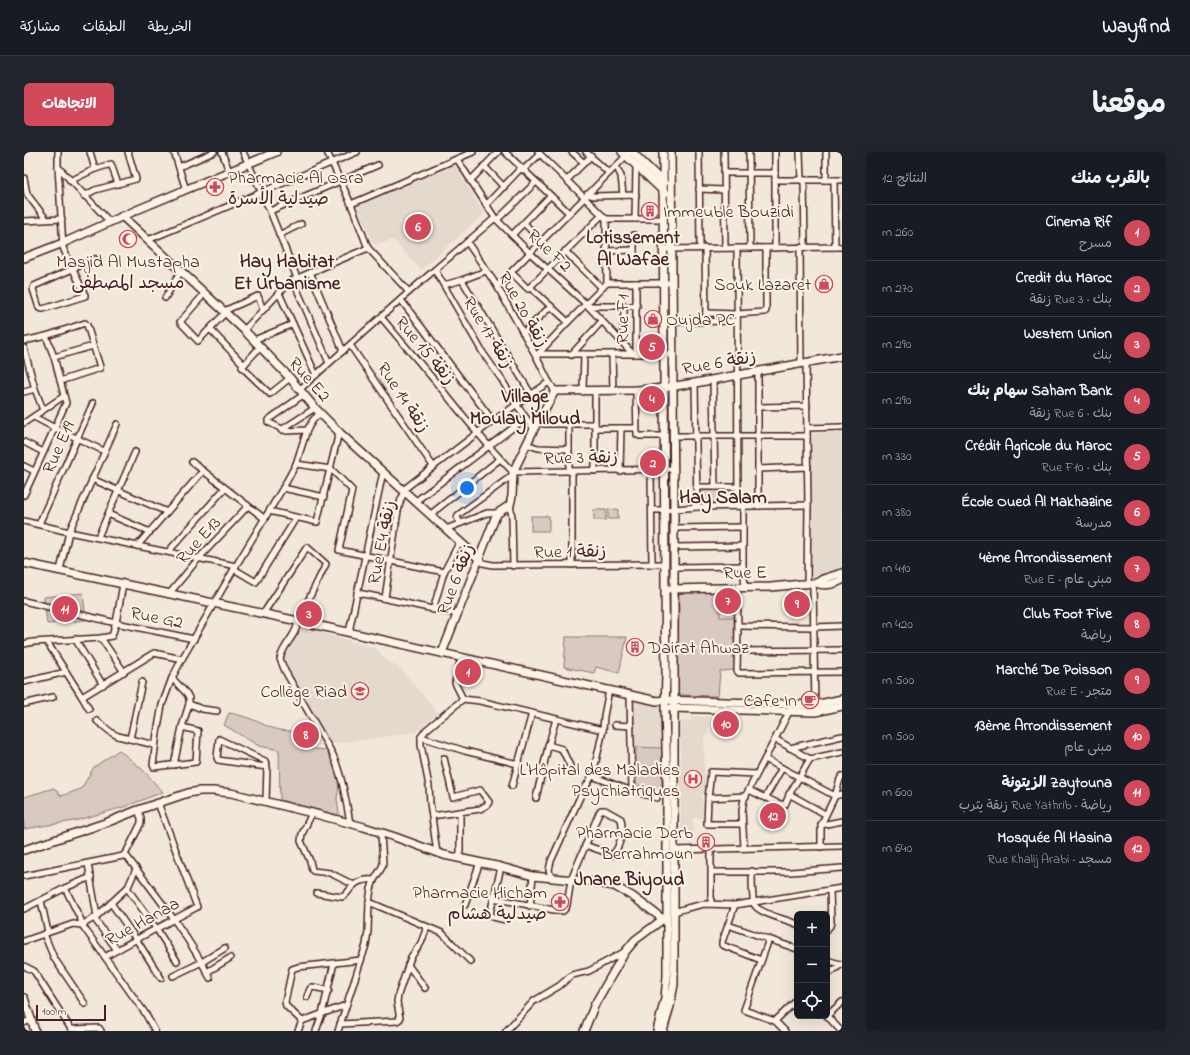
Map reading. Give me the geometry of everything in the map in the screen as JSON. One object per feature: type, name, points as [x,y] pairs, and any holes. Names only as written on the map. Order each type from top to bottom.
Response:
[{"type":"main road","points":[[24,258],[248,164],[264,154],[276,152]]},
{"type":"main road","points":[[663,152],[665,704],[669,916],[674,984],[663,1031]]},
{"type":"main road","points":[[657,1031],[667,985],[669,916],[674,850],[674,509],[671,152]]},
{"type":"main road","points":[[628,153],[672,190]]},
{"type":"main road","points":[[628,153],[636,167],[672,200]]},
{"type":"main road","name":"Rue E2","points":[[122,216],[244,330],[339,432],[478,558]]},
{"type":"main road","name":"Rue 6 زنقة","points":[[555,391],[636,390],[664,387],[694,383],[842,356]]},
{"type":"main road","points":[[498,513],[510,505],[513,474],[534,428],[555,391]]},
{"type":"main road","name":"Rue 6 زنقة","points":[[442,653],[478,558],[498,513]]},
{"type":"main road","points":[[24,562],[609,690],[657,701],[674,709],[720,706],[815,709],[842,699]]},
{"type":"main road","points":[[812,583],[842,574]]},
{"type":"main road","name":"Rue E","points":[[665,589],[771,587],[812,583],[826,585],[842,580]]},
{"type":"main road","points":[[665,704],[674,701],[789,712],[842,706]]},
{"type":"main road","points":[[24,850],[188,793],[200,791],[231,792],[350,823],[437,854],[480,862],[533,876],[594,882],[614,886],[669,916]]},
{"type":"main road","points":[[584,1031],[596,1004],[631,943],[669,916]]},
{"type":"main road","points":[[24,998],[27,1021],[35,1031]]},
{"type":"street","points":[[58,152],[64,250],[73,269],[85,296],[43,309],[39,308],[33,289],[34,286],[73,269],[95,259]]},
{"type":"street","points":[[90,152],[95,170]]},
{"type":"street","points":[[84,196],[95,190],[136,179],[128,152]]},
{"type":"street","points":[[174,152],[186,190]]},
{"type":"street","points":[[179,167],[214,152]]},
{"type":"street","points":[[222,152],[229,171]]},
{"type":"street","points":[[243,152],[262,192],[329,364]]},
{"type":"street","points":[[327,152],[351,204],[368,248],[408,292]]},
{"type":"street","points":[[148,240],[357,152]]},
{"type":"street","points":[[351,204],[473,152]]},
{"type":"street","points":[[470,181],[498,152]]},
{"type":"street","points":[[505,152],[569,213]]},
{"type":"street","points":[[572,152],[584,163]]},
{"type":"street","points":[[586,152],[608,173]]},
{"type":"street","points":[[699,152],[699,190],[706,321]]},
{"type":"street","points":[[724,152],[725,248]]},
{"type":"street","points":[[749,152],[750,248]]},
{"type":"street","points":[[775,152],[775,248]]},
{"type":"street","points":[[800,152],[803,180],[804,362],[807,406],[808,505],[814,627],[815,709]]},
{"type":"street","points":[[826,152],[826,180]]},
{"type":"street","points":[[486,205],[539,153],[586,196],[604,217],[607,283],[537,355]]},
{"type":"street","points":[[497,286],[628,153]]},
{"type":"street","points":[[567,180],[591,156]]},
{"type":"street","name":"Rue F2","points":[[457,159],[496,219],[530,253],[587,305],[635,354]]},
{"type":"street","points":[[70,181],[111,164],[118,184]]},
{"type":"street","points":[[270,212],[378,165]]},
{"type":"street","points":[[484,166],[504,187]]},
{"type":"street","points":[[616,166],[621,176],[623,195]]},
{"type":"street","points":[[58,167],[110,222]]},
{"type":"street","points":[[635,219],[636,167]]},
{"type":"street","points":[[724,173],[775,173]]},
{"type":"street","points":[[24,178],[27,194],[46,219]]},
{"type":"street","points":[[775,180],[842,180]]},
{"type":"street","points":[[834,180],[835,247]]},
{"type":"street","points":[[308,430],[287,432],[268,422],[268,420],[301,392],[316,375],[401,300],[408,292],[496,219],[536,182]]},
{"type":"street","points":[[699,190],[724,190]]},
{"type":"street","points":[[586,196],[636,195]]},
{"type":"street","points":[[512,235],[550,196]]},
{"type":"street","points":[[530,287],[565,251],[604,217],[664,219]]},
{"type":"street","points":[[24,221],[62,219]]},
{"type":"street","points":[[524,223],[541,241]]},
{"type":"street","points":[[279,235],[301,224]]},
{"type":"street","points":[[634,235],[634,260]]},
{"type":"street","name":"Rue 20 زنقة","points":[[467,242],[497,286],[537,355],[549,382],[555,391]]},
{"type":"street","points":[[664,249],[842,247]]},
{"type":"street","points":[[244,330],[279,293],[295,279],[343,260],[368,248]]},
{"type":"street","points":[[737,248],[738,487],[743,527],[743,566],[745,587]]},
{"type":"street","points":[[706,313],[737,314],[763,313],[766,311],[766,248]]},
{"type":"street","points":[[606,251],[634,250]]},
{"type":"street","points":[[565,251],[602,288]]},
{"type":"street","name":"Rue 17 زنقة","points":[[435,270],[483,353],[502,380],[516,404],[534,428]]},
{"type":"street","points":[[165,298],[181,271]]},
{"type":"street","points":[[444,285],[486,271]]},
{"type":"street","points":[[310,272],[343,351]]},
{"type":"street","points":[[511,272],[527,288],[530,287],[568,322]]},
{"type":"street","points":[[462,280],[531,394]]},
{"type":"street","points":[[607,283],[672,283]]},
{"type":"street","name":"Rue F1","points":[[635,354],[637,306],[636,284]]},
{"type":"street","points":[[205,293],[180,322],[198,342],[225,312],[258,296],[263,310]]},
{"type":"street","points":[[279,293],[316,375]]},
{"type":"street","points":[[401,300],[493,420]]},
{"type":"street","points":[[587,305],[624,307],[637,306]]},
{"type":"street","points":[[523,333],[551,306]]},
{"type":"street","points":[[623,342],[624,307]]},
{"type":"street","name":"Rue 15 زنقة","points":[[381,317],[513,474]]},
{"type":"street","points":[[571,355],[602,321]]},
{"type":"street","points":[[664,322],[737,321]]},
{"type":"street","points":[[24,341],[46,336],[84,323],[87,325],[100,368],[60,381]]},
{"type":"street","points":[[254,340],[293,324]]},
{"type":"street","points":[[210,329],[244,365],[242,367],[270,394],[290,378]]},
{"type":"street","points":[[24,495],[34,470],[66,403],[54,357],[46,336]]},
{"type":"street","name":"Rue 14 زنقة","points":[[350,345],[434,466]]},
{"type":"street","points":[[54,357],[93,346]]},
{"type":"street","points":[[244,365],[260,347]]},
{"type":"street","points":[[24,348],[35,389],[43,410]]},
{"type":"street","points":[[583,390],[584,354]]},
{"type":"street","points":[[537,355],[672,354]]},
{"type":"street","points":[[612,355],[613,390]]},
{"type":"street","points":[[758,371],[758,506]]},
{"type":"street","points":[[713,379],[715,487]]},
{"type":"street","points":[[404,491],[477,432],[549,382]]},
{"type":"street","points":[[694,383],[697,507]]},
{"type":"street","points":[[24,392],[35,389]]},
{"type":"street","points":[[636,390],[637,435],[664,436]]},
{"type":"street","points":[[595,391],[595,471]]},
{"type":"street","points":[[24,423],[64,396]]},
{"type":"street","name":"Rue E19","points":[[39,524],[93,403]]},
{"type":"street","points":[[758,407],[807,406]]},
{"type":"street","points":[[281,430],[318,411]]},
{"type":"street","points":[[182,727],[198,731],[196,763],[153,767],[162,705],[172,678],[235,568],[284,488],[296,464],[308,430],[318,411]]},
{"type":"street","points":[[34,417],[104,452]]},
{"type":"street","points":[[416,501],[526,418]]},
{"type":"street","points":[[538,421],[544,424],[636,428]]},
{"type":"street","points":[[60,570],[69,532],[117,424]]},
{"type":"street","points":[[569,424],[572,564]]},
{"type":"street","points":[[620,470],[621,428]]},
{"type":"street","points":[[807,428],[842,428]]},
{"type":"street","points":[[269,511],[317,522],[339,432]]},
{"type":"street","points":[[673,436],[807,436]]},
{"type":"street","points":[[24,442],[43,452]]},
{"type":"street","points":[[526,444],[538,448],[569,449]]},
{"type":"street","points":[[98,537],[135,452]]},
{"type":"street","points":[[431,514],[500,459]]},
{"type":"street","points":[[192,462],[265,519]]},
{"type":"street","points":[[296,464],[331,469],[352,490],[339,550],[444,572]]},
{"type":"street","points":[[24,466],[34,470]]},
{"type":"street","points":[[758,469],[808,467]]},
{"type":"street","points":[[651,470],[652,564]]},
{"type":"street","name":"Rue 3 زنقة","points":[[513,474],[570,471],[673,470]]},
{"type":"street","points":[[137,546],[203,471]]},
{"type":"street","points":[[349,632],[383,472]]},
{"type":"street","points":[[461,523],[457,518],[458,515],[513,474]]},
{"type":"street","points":[[92,479],[167,512]]},
{"type":"street","points":[[696,487],[738,487]]},
{"type":"street","points":[[168,552],[225,488]]},
{"type":"street","points":[[284,488],[324,497]]},
{"type":"street","name":"Rue E4 زنقة","points":[[385,598],[400,505],[404,491]]},
{"type":"street","points":[[510,505],[512,517],[512,566]]},
{"type":"street","points":[[652,510],[697,507],[808,505]]},
{"type":"street","name":"Rue E13","points":[[169,594],[199,558],[248,506]]},
{"type":"street","points":[[446,529],[487,514],[498,513]]},
{"type":"street","points":[[108,514],[150,532]]},
{"type":"street","points":[[24,521],[69,532],[199,558],[235,568],[256,582],[296,518]]},
{"type":"street","points":[[674,528],[743,527]]},
{"type":"street","points":[[433,610],[444,572],[460,541]]},
{"type":"street","points":[[263,614],[307,546],[327,565],[298,621],[297,629],[284,646],[280,659],[333,754],[339,768],[350,823]]},
{"type":"street","points":[[674,547],[743,546]]},
{"type":"street","name":"Rue 1 زنقة","points":[[478,558],[487,565],[512,566],[572,564],[665,564]]},
{"type":"street","points":[[674,567],[743,566]]},
{"type":"street","points":[[24,644],[33,642],[101,638],[112,635],[116,623],[123,584]]},
{"type":"street","points":[[737,587],[737,671],[740,673],[842,672]]},
{"type":"street","points":[[357,593],[457,614]]},
{"type":"street","name":"Rue G2","points":[[24,601],[116,623],[194,639]]},
{"type":"street","points":[[738,626],[842,626]]},
{"type":"street","points":[[101,638],[124,672]]},
{"type":"street","points":[[75,639],[103,685]]},
{"type":"street","points":[[48,642],[89,709]]},
{"type":"street","points":[[738,651],[842,650]]},
{"type":"street","points":[[82,697],[154,654],[182,659]]},
{"type":"street","points":[[461,658],[455,683],[463,699]]},
{"type":"street","points":[[24,682],[66,672]]},
{"type":"street","points":[[172,678],[189,698],[174,765]]},
{"type":"street","points":[[130,739],[142,682]]},
{"type":"street","points":[[551,878],[549,870],[551,861],[582,792],[592,776],[596,764],[604,730],[604,716],[609,690]]},
{"type":"street","points":[[630,695],[632,790]]},
{"type":"street","points":[[24,704],[53,698]]},
{"type":"street","points":[[437,854],[429,786],[421,737],[426,730],[463,699],[480,701],[604,730]]},
{"type":"street","points":[[188,704],[216,712]]},
{"type":"street","points":[[744,848],[742,804],[789,712]]},
{"type":"street","points":[[512,786],[532,713]]},
{"type":"street","points":[[536,798],[548,745],[556,718]]},
{"type":"street","points":[[97,721],[112,733],[122,738],[155,745]]},
{"type":"street","points":[[615,725],[631,726]]},
{"type":"street","points":[[790,748],[842,736]]},
{"type":"street","points":[[421,737],[466,751],[518,764]]},
{"type":"street","points":[[266,801],[267,767],[266,762],[219,739],[218,760],[267,767]]},
{"type":"street","points":[[775,739],[810,759],[842,752]]},
{"type":"street","points":[[548,745],[562,749],[570,766]]},
{"type":"street","points":[[432,816],[480,809],[489,803],[489,800],[480,790],[453,797],[444,758]]},
{"type":"street","points":[[765,758],[835,796],[842,794]]},
{"type":"street","points":[[749,790],[763,798],[765,797],[785,805],[810,759]]},
{"type":"street","points":[[765,797],[782,768]]},
{"type":"street","points":[[742,824],[707,824],[711,772],[756,774]]},
{"type":"street","points":[[592,776],[657,798]]},
{"type":"street","points":[[821,847],[821,825],[835,796],[842,776]]},
{"type":"street","points":[[790,794],[826,814]]},
{"type":"street","points":[[708,798],[746,796]]},
{"type":"street","name":"Rue Hanaa","points":[[24,941],[73,924],[82,925],[106,957],[156,928],[197,907],[158,803]]},
{"type":"street","points":[[24,876],[88,864],[125,854],[141,823],[138,810]]},
{"type":"street","points":[[493,898],[563,911],[567,905],[571,880],[585,845],[601,810],[605,810],[621,819],[621,839],[613,855],[585,845]]},
{"type":"street","points":[[460,812],[460,859]]},
{"type":"street","points":[[312,813],[302,834],[301,841],[309,858],[312,870],[330,873],[354,885]]},
{"type":"street","points":[[821,825],[842,821]]},
{"type":"street","points":[[338,1031],[368,937],[371,889],[374,880],[382,867],[383,861],[381,833]]},
{"type":"street","points":[[674,850],[842,846]]},
{"type":"street","points":[[711,849],[711,904]]},
{"type":"street","points":[[125,854],[174,919],[202,962],[210,978]]},
{"type":"street","points":[[465,905],[480,862]]},
{"type":"street","points":[[88,864],[96,917],[117,950]]},
{"type":"street","points":[[501,867],[490,911],[493,917],[506,920]]},
{"type":"street","points":[[65,888],[82,925],[96,917],[129,886],[136,868]]},
{"type":"street","points":[[712,872],[791,872],[842,868]]},
{"type":"street","points":[[752,871],[754,903],[757,908],[794,923]]},
{"type":"street","points":[[530,906],[533,876]]},
{"type":"street","points":[[24,909],[65,888],[91,877]]},
{"type":"street","points":[[317,893],[342,897],[345,896],[354,885],[367,880],[374,880]]},
{"type":"street","points":[[127,888],[156,928],[177,961]]},
{"type":"street","points":[[669,916],[695,905],[736,905],[754,903],[842,888]]},
{"type":"street","points":[[830,890],[830,924]]},
{"type":"street","points":[[40,901],[46,933],[54,958],[85,1004]]},
{"type":"street","points":[[369,902],[444,934],[470,961]]},
{"type":"street","points":[[111,903],[161,978]]},
{"type":"street","points":[[736,905],[728,924],[722,945],[761,960]]},
{"type":"street","points":[[728,924],[794,948]]},
{"type":"street","points":[[340,1024],[399,1020],[397,997],[411,957],[421,943],[427,927]]},
{"type":"street","points":[[770,939],[761,960],[744,1010],[775,1021],[785,1031]]},
{"type":"street","points":[[173,976],[202,962],[225,948]]},
{"type":"street","points":[[506,1031],[538,997],[559,986],[572,976],[589,971],[625,952]]},
{"type":"street","points":[[106,957],[145,1013],[155,1031],[152,1031]]},
{"type":"street","points":[[207,972],[230,958]]},
{"type":"street","points":[[302,1021],[285,1004],[292,969],[361,960]]},
{"type":"street","points":[[830,961],[841,964]]},
{"type":"street","points":[[316,1031],[329,990],[334,964]]},
{"type":"street","points":[[830,973],[841,964]]},
{"type":"street","points":[[408,965],[425,988]]},
{"type":"street","points":[[24,966],[34,971],[71,1028],[99,1028],[101,1031]]},
{"type":"street","points":[[307,997],[312,987],[329,990]]},
{"type":"street","points":[[830,1013],[842,1002]]},
{"type":"street","points":[[775,1021],[794,1003]]},
{"type":"street","points":[[298,1031],[302,1021],[346,1005]]},
{"type":"street","points":[[830,1019],[841,1031]]},
{"type":"shaded area","points":[[455,165],[484,214],[421,270],[393,240],[374,245],[357,206]]},
{"type":"shaded area","points":[[842,432],[842,567],[839,570],[812,577],[811,433]]},
{"type":"shaded area","points":[[734,488],[734,503],[700,503],[700,489]]},
{"type":"shaded area","points":[[618,509],[618,519],[608,519],[608,510]]},
{"type":"shaded area","points":[[594,510],[606,510],[606,520],[594,520]]},
{"type":"shaded area","points":[[531,516],[549,516],[549,531],[531,531]]},
{"type":"shaded area","points":[[720,591],[720,617],[734,617],[735,670],[720,671],[718,696],[678,695],[679,592]]},
{"type":"shaded area","points":[[83,593],[86,620],[47,624],[44,597]]},
{"type":"shaded area","name":"Collège Riad","points":[[303,627],[377,649],[386,660],[401,669],[438,713],[416,732],[332,744],[282,660],[287,648]]},
{"type":"shaded area","points":[[566,637],[627,637],[619,673],[596,667],[594,673],[564,667]]},
{"type":"shaded area","points":[[634,699],[662,704],[662,747],[634,746]]},
{"type":"shaded area","points":[[229,713],[251,719],[277,730],[291,731],[301,748],[328,750],[340,777],[337,798],[339,815],[280,800],[279,750],[259,746],[224,725]]},
{"type":"shaded area","name":"L'Hôpital des Maladies Psychiatriques","points":[[692,716],[709,717],[708,735],[704,735],[705,792],[702,793],[702,818],[693,818],[694,834],[681,834],[680,721],[691,721]]},
{"type":"shaded area","points":[[636,747],[662,748],[662,788],[642,788],[636,784]]},
{"type":"shaded area","points":[[119,750],[143,770],[163,792],[124,807],[74,821],[24,829],[24,797],[54,788],[61,796],[81,789],[94,767]]},
{"type":"place","name":"Pharmacie Al Osra صيدلية الأسرة","points":[[215,187]]},
{"type":"place","name":"Immeuble Bouzidi","points":[[650,211]]},
{"type":"place","name":"École Oued Al Makhazine","points":[[418,227]]},
{"type":"place","name":"Masjid Al Mustapha مسجد المصطفى","points":[[128,239]]},
{"type":"place","name":"Souk Lazaret","points":[[824,284]]},
{"type":"place","name":"Oujda PC","points":[[653,319]]},
{"type":"place","name":"Crédit Agricole du Maroc","points":[[652,347]]},
{"type":"place","name":"Saham Bank سهام بنك","points":[[652,399]]},
{"type":"place","name":"Credit du Maroc","points":[[653,463]]},
{"type":"place","name":"4ème Arrondissement","points":[[728,601]]},
{"type":"place","name":"Marché De Poisson","points":[[797,604]]},
{"type":"place","name":"Zaytouna الزيتونة","points":[[65,609]]},
{"type":"place","name":"Western Union","points":[[309,614]]},
{"type":"place","name":"Dairat Ahwaz","points":[[635,647]]},
{"type":"place","name":"Cinema Rif","points":[[468,672]]},
{"type":"place","name":"Collège Riad","points":[[360,691]]},
{"type":"place","name":"Cafe In","points":[[810,700]]},
{"type":"place","name":"13ème Arrondissement","points":[[726,724]]},
{"type":"place","name":"Club Foot Five","points":[[306,735]]},
{"type":"place","name":"L'Hôpital des Maladies Psychiatriques","points":[[693,779]]},
{"type":"place","name":"Mosquée Al Hasina","points":[[773,816]]},
{"type":"place","name":"Pharmacie Derb Berrahmoun","points":[[706,842]]},
{"type":"place","name":"Pharmacie Hicham صيدلية هشام","points":[[560,902]]},
{"type":"district","name":"Lotissement Al Wafae","points":[[633,247]]},
{"type":"district","name":"Hay Habitat Et Urbanisme","points":[[287,271]]},
{"type":"district","name":"Village Moulay Miloud","points":[[525,406]]},
{"type":"district","name":"Hay Salam","points":[[723,496]]},
{"type":"district","name":"Jnane Biyoud","points":[[629,878]]}]
